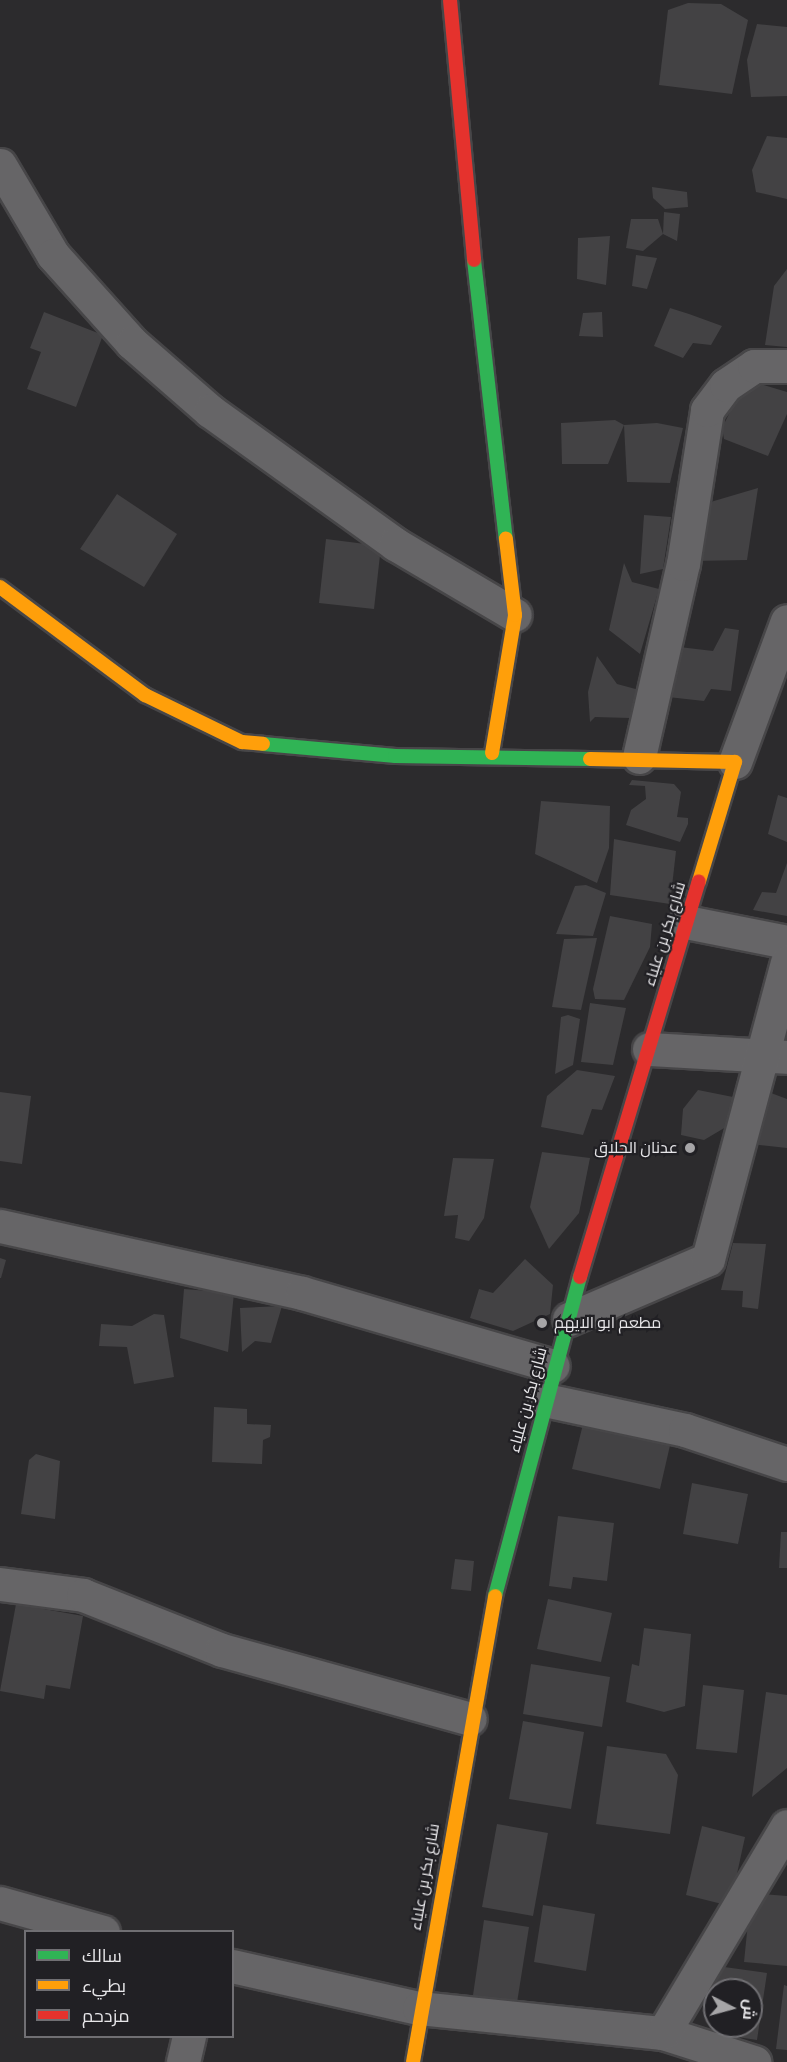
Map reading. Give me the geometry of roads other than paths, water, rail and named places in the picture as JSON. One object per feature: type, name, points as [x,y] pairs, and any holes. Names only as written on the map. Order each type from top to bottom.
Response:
[{"type":"street","points":[[450,0],[462,154],[515,615],[492,753]]},
{"type":"street","points":[[0,165],[53,255],[132,343],[175,381],[395,544],[515,615]]},
{"type":"street","points":[[639,757],[683,564],[707,410],[726,385],[754,366],[787,366]]},
{"type":"street","points":[[0,587],[145,695],[242,742],[395,756],[492,753],[735,762],[787,621]]},
{"type":"street","name":"شارع بكر بن علياء","points":[[413,2062],[418,2008],[470,1719],[502,1558],[553,1366],[735,762]]},
{"type":"street","points":[[686,922],[787,942]]},
{"type":"street","points":[[569,1319],[708,1259],[776,1055],[787,962]]},
{"type":"street","points":[[649,1049],[776,1055]]},
{"type":"street","points":[[0,1226],[302,1293],[553,1366]]},
{"type":"street","points":[[545,1400],[685,1430],[787,1464]]},
{"type":"street","points":[[0,1584],[83,1595],[222,1650],[470,1719]]},
{"type":"street","points":[[663,2033],[787,1826]]},
{"type":"street","points":[[0,1903],[96,1930]]},
{"type":"street","points":[[234,1966],[418,2008],[663,2033],[754,2062]]},
{"type":"street","points":[[183,2062],[189,2038]]},
{"type":"place","name":"عدنان الحلاق","points":[[690,1148]]},
{"type":"place","name":"مطعم ابو الايهم","points":[[542,1323]]}]
